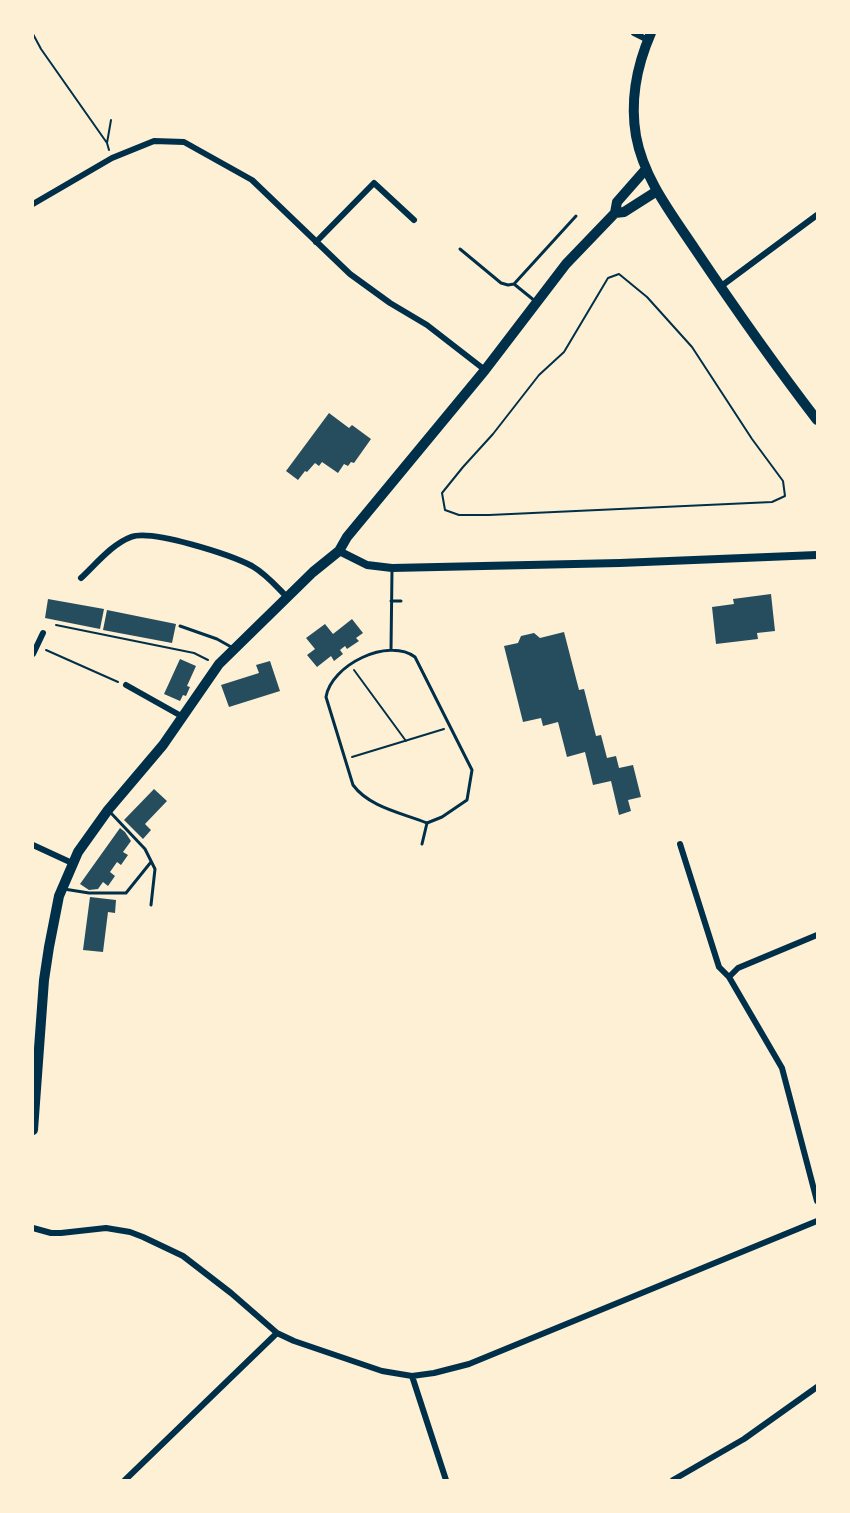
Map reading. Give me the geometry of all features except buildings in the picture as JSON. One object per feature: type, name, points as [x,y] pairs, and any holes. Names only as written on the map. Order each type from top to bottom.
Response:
[{"type":"main road","points":[[650,37],[638,74],[634,103],[636,135],[646,170],[657,191],[720,287],[817,420]]},
{"type":"main road","points":[[33,1130],[35,1072],[49,947],[62,888],[84,842],[184,717],[219,664],[319,566],[339,551],[347,537],[485,370],[572,257],[615,213],[617,202],[646,170]]},
{"type":"main road","points":[[615,213],[624,212],[657,191]]},
{"type":"street","points":[[634,33],[650,37]]},
{"type":"street","points":[[33,204],[112,158],[154,141],[184,142],[252,180],[350,274],[390,303],[427,325],[485,370]]},
{"type":"street","points":[[316,242],[374,183],[414,220]]},
{"type":"street","points":[[720,287],[817,215]]},
{"type":"street","points":[[81,578],[124,540],[135,536],[153,535],[246,563],[265,576],[287,597]]},
{"type":"street","points":[[339,551],[367,565],[392,568],[620,564],[817,555]]},
{"type":"street","points":[[33,654],[43,633]]},
{"type":"street","points":[[126,685],[184,717]]},
{"type":"street","points":[[680,844],[719,966],[729,976],[782,1068],[817,1201]]},
{"type":"street","points":[[33,845],[72,863]]},
{"type":"street","points":[[729,976],[738,968],[817,934]]},
{"type":"street","points":[[33,1228],[61,1233],[106,1228],[144,1237],[183,1256],[277,1333],[382,1371],[411,1376],[469,1364],[817,1221]]},
{"type":"street","points":[[125,1480],[277,1333]]},
{"type":"street","points":[[411,1376],[446,1480]]},
{"type":"street","points":[[673,1480],[744,1439],[817,1387]]},
{"type":"lane","points":[[460,249],[501,283],[514,284],[576,216]]},
{"type":"lane","points":[[514,284],[537,302]]},
{"type":"lane","points":[[391,650],[392,568]]},
{"type":"lane","points":[[391,601],[401,601]]},
{"type":"lane","points":[[180,626],[217,639],[233,648]]},
{"type":"lane","points":[[391,650],[408,652],[415,657],[472,770],[467,800],[442,818],[427,823],[370,801],[359,794],[353,785],[326,697],[328,687],[335,676],[350,664],[360,658],[391,650]]},
{"type":"lane","points":[[108,810],[145,849],[155,869],[151,904]]},
{"type":"lane","points":[[422,844],[427,823]]},
{"type":"lane","points":[[62,888],[89,893],[126,894],[151,861]]},
{"type":"path","points":[[33,34],[41,49],[107,143],[112,158]]},
{"type":"path","points":[[107,143],[111,120]]},
{"type":"path","points":[[619,274],[647,297],[692,347],[752,439],[783,481],[785,496],[772,502],[459,515],[445,510],[442,493],[493,434],[539,375],[564,352],[608,278],[619,274]]},
{"type":"path","points":[[56,625],[194,653],[219,664]]},
{"type":"path","points":[[37,645],[126,685]]},
{"type":"path","points":[[350,664],[406,741]]},
{"type":"path","points":[[345,759],[449,727]]}]
